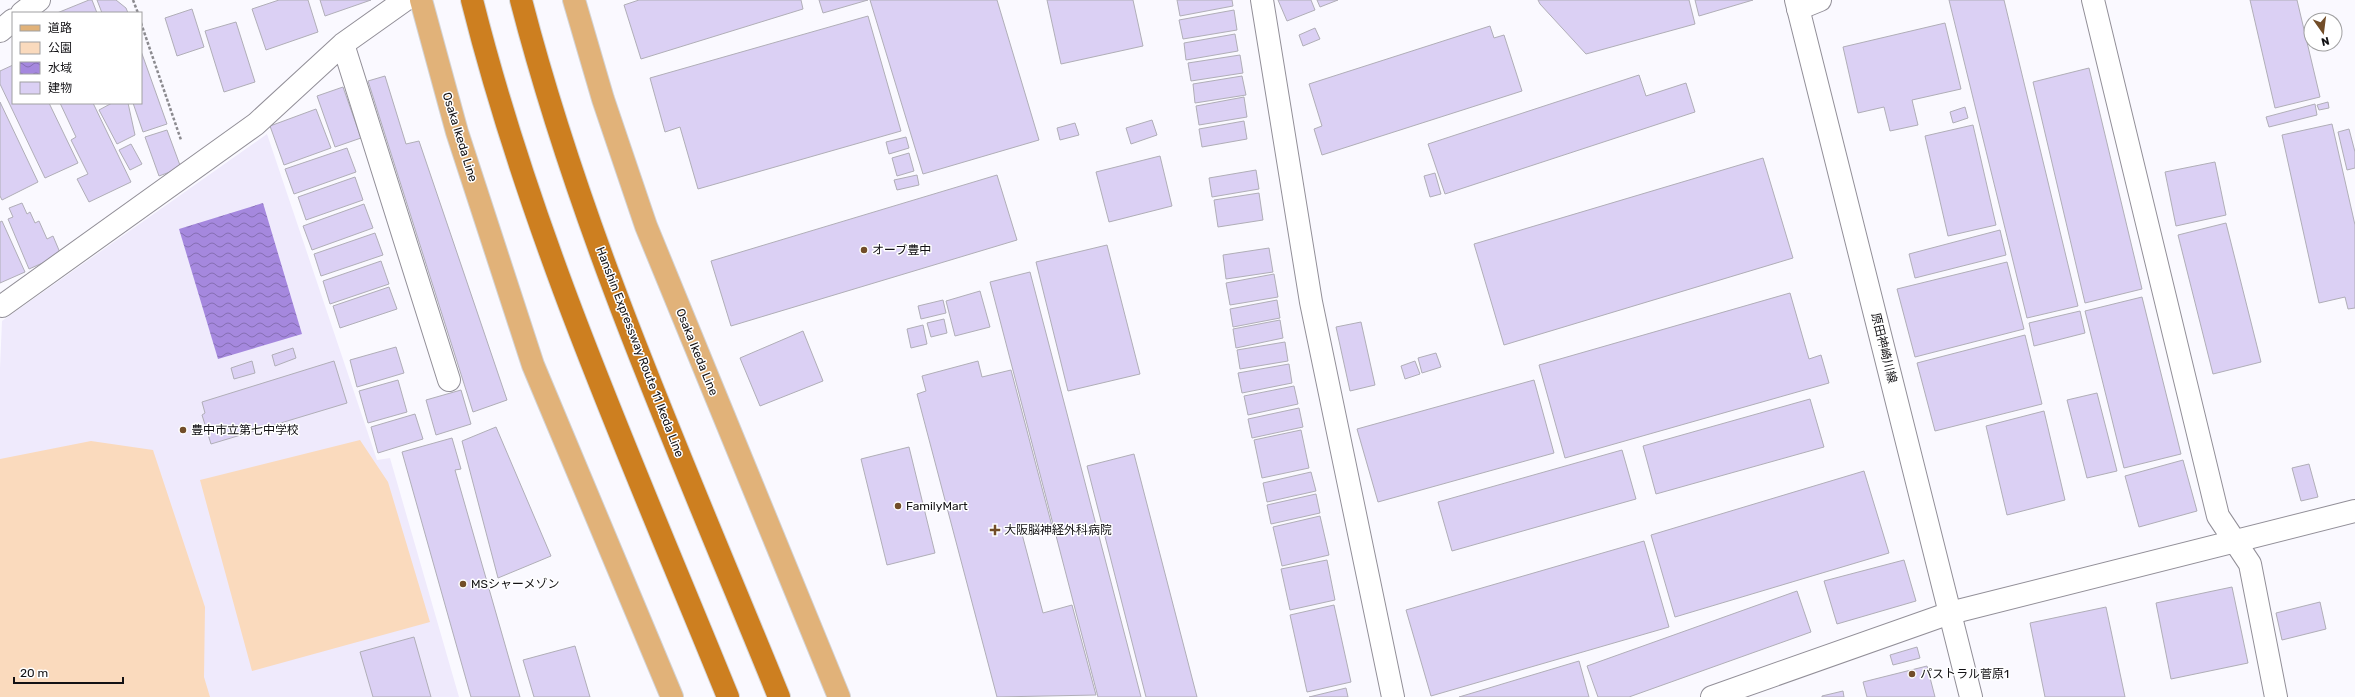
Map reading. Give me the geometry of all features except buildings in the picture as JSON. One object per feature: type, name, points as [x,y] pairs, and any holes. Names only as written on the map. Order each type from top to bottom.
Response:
[{"type":"highway","points":[[472,0],[483,43],[531,200],[587,352],[728,697]]},
{"type":"highway","name":"Hanshin Expressway Route 11 Ikeda Line","points":[[520,0],[575,178],[632,338],[779,697]]},
{"type":"main road","name":"Osaka Ikeda Line","points":[[421,0],[457,132],[533,365],[672,697]]},
{"type":"main road","name":"Osaka Ikeda Line","points":[[574,0],[603,99],[646,226],[838,697]]},
{"type":"street","points":[[23,12],[38,0]]},
{"type":"street","points":[[2,306],[256,124],[343,44],[405,0]]},
{"type":"street","points":[[1262,0],[1311,302],[1392,697]]},
{"type":"street","points":[[1797,5],[1820,0]]},
{"type":"street","points":[[2093,0],[2218,516],[2250,564],[2276,697]]},
{"type":"street","name":"原田神崎川線","points":[[1797,5],[1971,697]]},
{"type":"street","points":[[0,31],[12,21]]},
{"type":"street","points":[[343,44],[449,380]]},
{"type":"street","points":[[1712,697],[1950,613],[2355,510]]},
{"type":"path","points":[[133,0],[138,12]]},
{"type":"path","points":[[142,26],[192,171]]},
{"type":"shaded area","name":"豊中市立第七中学校","points":[[267,134],[377,460],[390,458],[459,697],[0,697],[0,368],[2,321]]},
{"type":"green space","points":[[360,440],[388,482],[430,622],[252,671],[200,480]]},
{"type":"green space","points":[[91,441],[153,450],[205,607],[204,677],[210,697],[0,697],[0,459]]},
{"type":"water","points":[[263,203],[302,334],[218,359],[179,229]]},
{"type":"place","name":"オーブ豊中","points":[[864,250]]},
{"type":"place","name":"豊中市立第七中学校","points":[[183,430]]},
{"type":"place","name":"FamilyMart","points":[[898,506]]},
{"type":"place","name":"大阪脳神経外科病院","points":[[995,530]]},
{"type":"place","name":"MSシャーメゾン","points":[[463,584]]},
{"type":"place","name":"パストラル菅原1","points":[[1912,674]]}]
